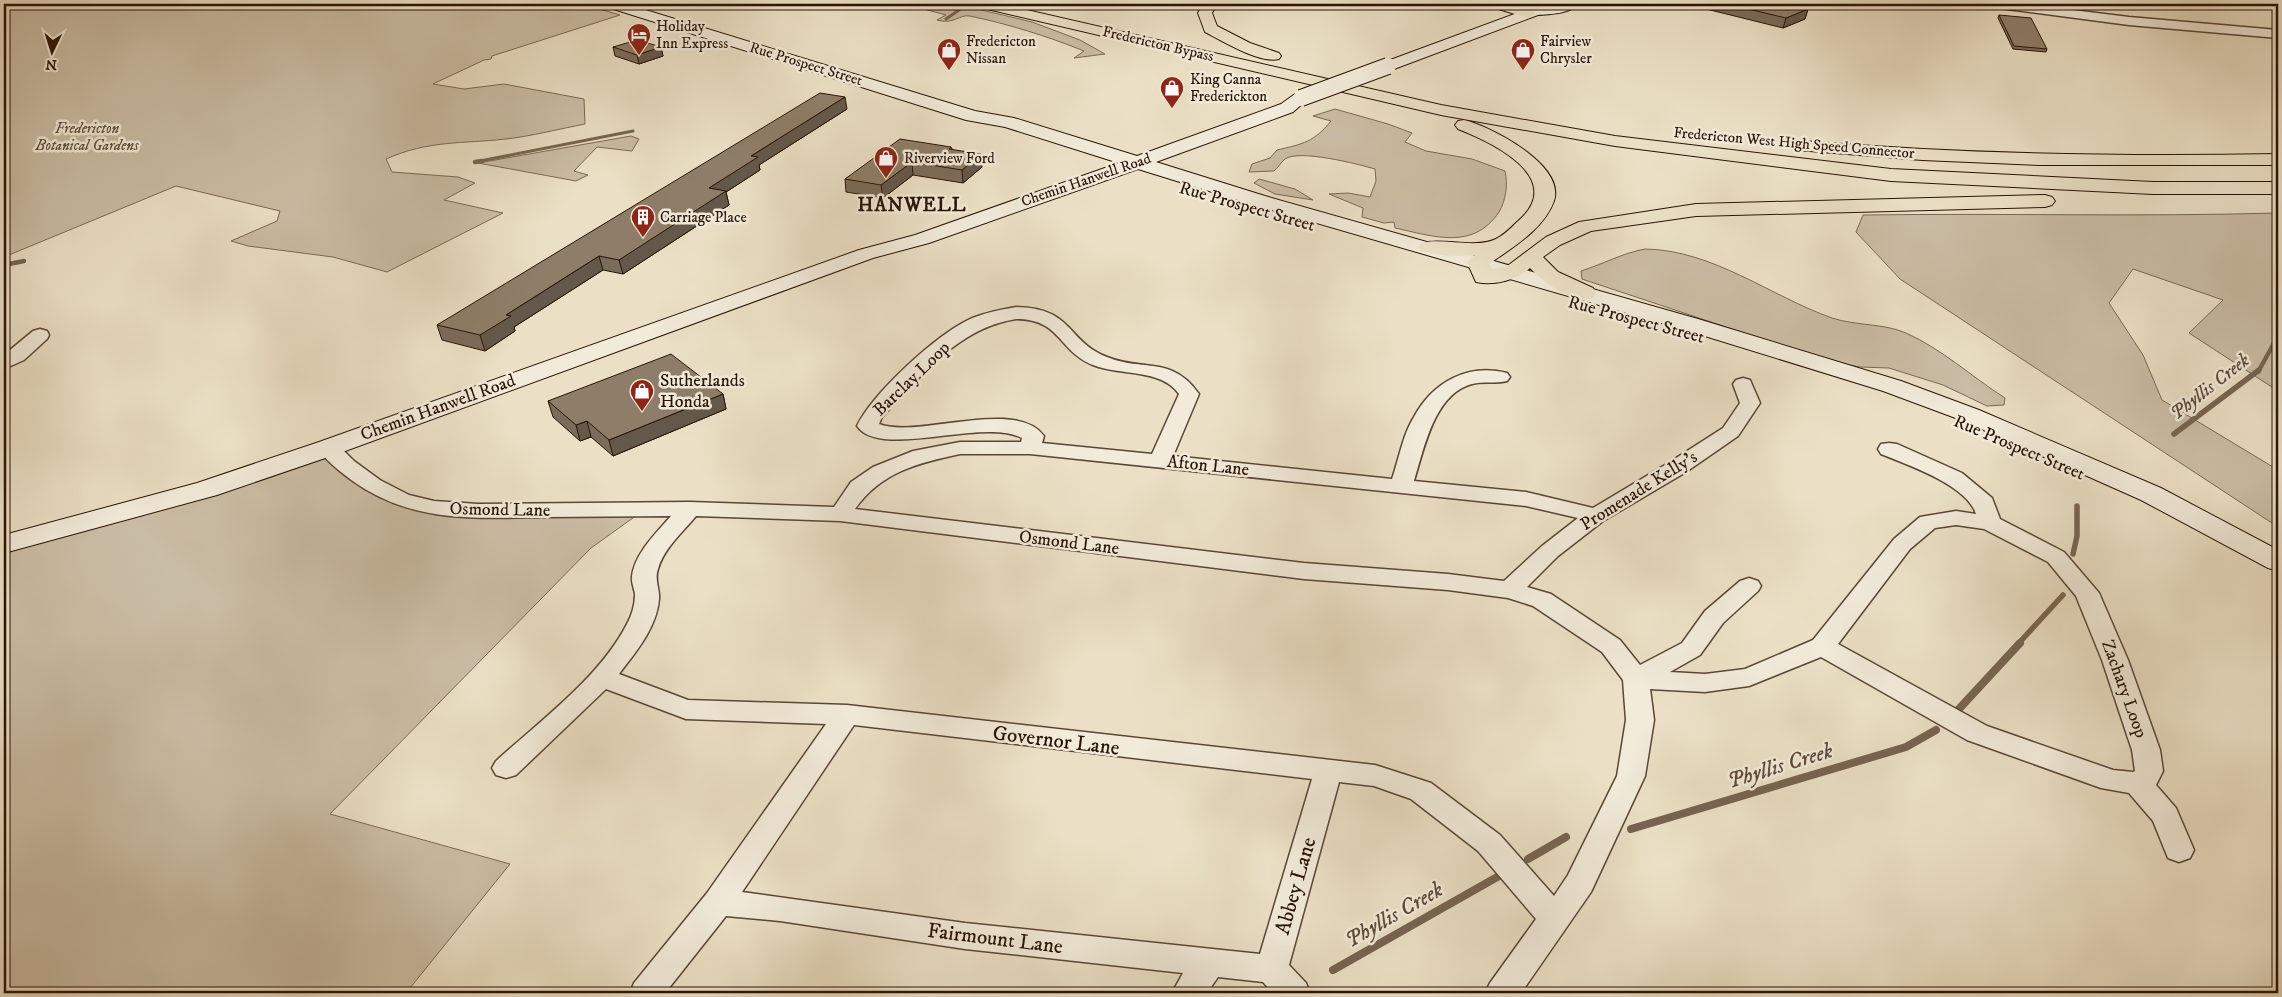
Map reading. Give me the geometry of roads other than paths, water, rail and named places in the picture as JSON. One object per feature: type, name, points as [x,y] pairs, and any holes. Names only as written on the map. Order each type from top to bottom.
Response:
[{"type":"highway","name":"Fredericton Bypass","points":[[983,4],[1363,92]]},
{"type":"highway","name":"Fredericton Bypass","points":[[1023,4],[1315,71]]},
{"type":"highway","points":[[1210,4],[1205,12],[1210,28],[1245,46],[1315,71]]},
{"type":"highway","points":[[1497,4],[1537,10]]},
{"type":"highway","points":[[1512,4],[1537,10]]},
{"type":"highway","name":"Fredericton West High Speed Connector","points":[[1315,71],[1450,99],[1548,115],[1719,138],[1813,147],[1901,154],[2058,161],[2278,160]]},
{"type":"highway","name":"Fredericton West High Speed Connector","points":[[1363,92],[1528,127],[1605,139],[1891,175],[2153,188],[2278,188]]},
{"type":"highway","points":[[1363,92],[1468,126],[1513,150],[1536,170],[1543,184],[1544,198],[1539,212],[1526,225],[1496,246],[1481,269],[1513,272],[1531,256],[1554,241],[1586,226],[1650,215],[1696,210],[2116,199],[2250,189]]},
{"type":"highway","points":[[1428,247],[1459,250],[1496,246]]},
{"type":"highway","points":[[1531,256],[1550,277],[1585,293]]},
{"type":"main road","name":"Rue Prospect Street","points":[[612,4],[972,116],[1068,164],[1121,163],[1188,178],[1428,247],[1481,269]]},
{"type":"main road","name":"Chemin Hanwell Road","points":[[1121,163],[1162,143],[1272,104],[1301,98],[1537,10],[1555,9],[1571,4]]},
{"type":"main road","name":"Chemin Hanwell Road","points":[[4,544],[207,489],[328,448],[866,254],[922,239],[1068,164],[1121,163],[1190,144],[1287,108],[1301,98]]},
{"type":"main road","points":[[1068,164],[1120,147],[1162,143]]},
{"type":"main road","points":[[1188,178],[1178,170],[1174,163],[1178,153],[1190,144]]},
{"type":"main road","name":"Rue Prospect Street","points":[[1121,163],[1162,182],[1481,269],[1883,392],[1979,430],[2080,474],[2188,528],[2278,577]]},
{"type":"main road","points":[[1068,164],[1120,179],[1162,182]]},
{"type":"main road","name":"Rue Prospect Street","points":[[1513,272],[1808,360],[1970,415],[2142,490],[2278,562]]},
{"type":"street","points":[[1999,4],[2130,21],[2278,34]]},
{"type":"street","name":"Barclay Loop","points":[[1030,448],[1033,436],[1028,431],[1016,428],[968,425],[894,434],[867,426],[873,414],[945,344],[977,322],[1001,314],[1025,312],[1045,316],[1065,330],[1098,360],[1157,374],[1179,382],[1189,394],[1160,461]]},
{"type":"street","points":[[4,363],[17,356],[40,335]]},
{"type":"street","points":[[1401,486],[1423,418],[1438,400],[1455,383],[1472,377],[1500,377]]},
{"type":"street","name":"Promenade Kelly's","points":[[1510,590],[1550,551],[1595,516],[1678,467],[1731,432],[1750,403],[1743,384]]},
{"type":"street","name":"Osmond Lane","points":[[328,448],[346,466],[372,485],[401,500],[434,508],[478,511],[690,509],[840,514],[1304,571],[1448,582],[1510,590],[1542,600],[1611,646],[1636,679]]},
{"type":"street","name":"Afton Lane","points":[[840,514],[859,487],[881,472],[921,456],[960,448],[1030,448],[1526,499],[1572,508],[1595,516]]},
{"type":"street","points":[[1889,449],[1954,478],[1984,503],[1990,522]]},
{"type":"street","points":[[506,768],[602,678],[640,625],[646,606],[647,592],[643,577],[655,550],[690,509]]},
{"type":"street","name":"Zachary Loop","points":[[1636,679],[1705,683],[1749,677],[1822,646],[1902,544],[1928,522],[1956,518],[1990,522],[2056,557],[2087,593],[2115,660],[2146,750],[2149,771],[2146,778],[2138,784]]},
{"type":"street","points":[[1502,993],[1580,883],[1631,776],[1640,720],[1636,679],[1691,649],[1714,617],[1749,586]]},
{"type":"street","points":[[1822,646],[1977,733],[2111,780],[2138,784],[2166,816],[2179,850]]},
{"type":"street","points":[[602,678],[686,709],[847,715]]},
{"type":"street","points":[[646,993],[718,902],[847,715]]},
{"type":"street","name":"Governor Lane","points":[[847,715],[1375,776],[1421,791],[1490,843],[1554,918]]},
{"type":"street","name":"Abbey Lane","points":[[1272,969],[1328,772]]},
{"type":"street","name":"Fairmount Lane","points":[[718,902],[780,908],[965,936],[1272,969]]},
{"type":"street","points":[[1188,993],[1210,963]]},
{"type":"street","points":[[1272,969],[1294,993]]},
{"type":"waterway","points":[[946,19],[959,10]]},
{"type":"waterway","points":[[482,161],[475,162],[633,131]]},
{"type":"waterway","points":[[4,265],[24,261]]},
{"type":"waterway","name":"Phyllis Creek","points":[[2258,372],[2278,336]]},
{"type":"waterway","name":"Phyllis Creek","points":[[2174,434],[2259,370]]},
{"type":"waterway","name":"Phyllis Creek","points":[[2073,554],[2077,536],[2077,506]]},
{"type":"waterway","name":"Phyllis Creek","points":[[2018,644],[2063,595]]},
{"type":"waterway","name":"Phyllis Creek","points":[[1958,710],[2020,643]]},
{"type":"waterway","name":"Phyllis Creek","points":[[1631,829],[1906,747],[1936,730]]},
{"type":"waterway","name":"Phyllis Creek","points":[[1528,859],[1566,837]]},
{"type":"waterway","name":"Phyllis Creek","points":[[1333,970],[1499,876]]},
{"type":"place","name":"Holiday Inn Express","points":[[639,56]]},
{"type":"place","name":"Fredericton Nissan","points":[[949,71]]},
{"type":"place","name":"Fairview Chrysler","points":[[1523,71]]},
{"type":"place","name":"King Canna Frederickton","points":[[1172,109]]},
{"type":"place","name":"Riverview Ford","points":[[886,179]]},
{"type":"place","name":"Carriage Place","points":[[643,238]]},
{"type":"place","name":"Sutherlands Honda","points":[[642,412]]},
{"type":"district","name":"HANWELL","points":[[912,205]]},
{"type":"park label","name":"Fredericton Botanical Gardens","points":[[87,136]]}]
